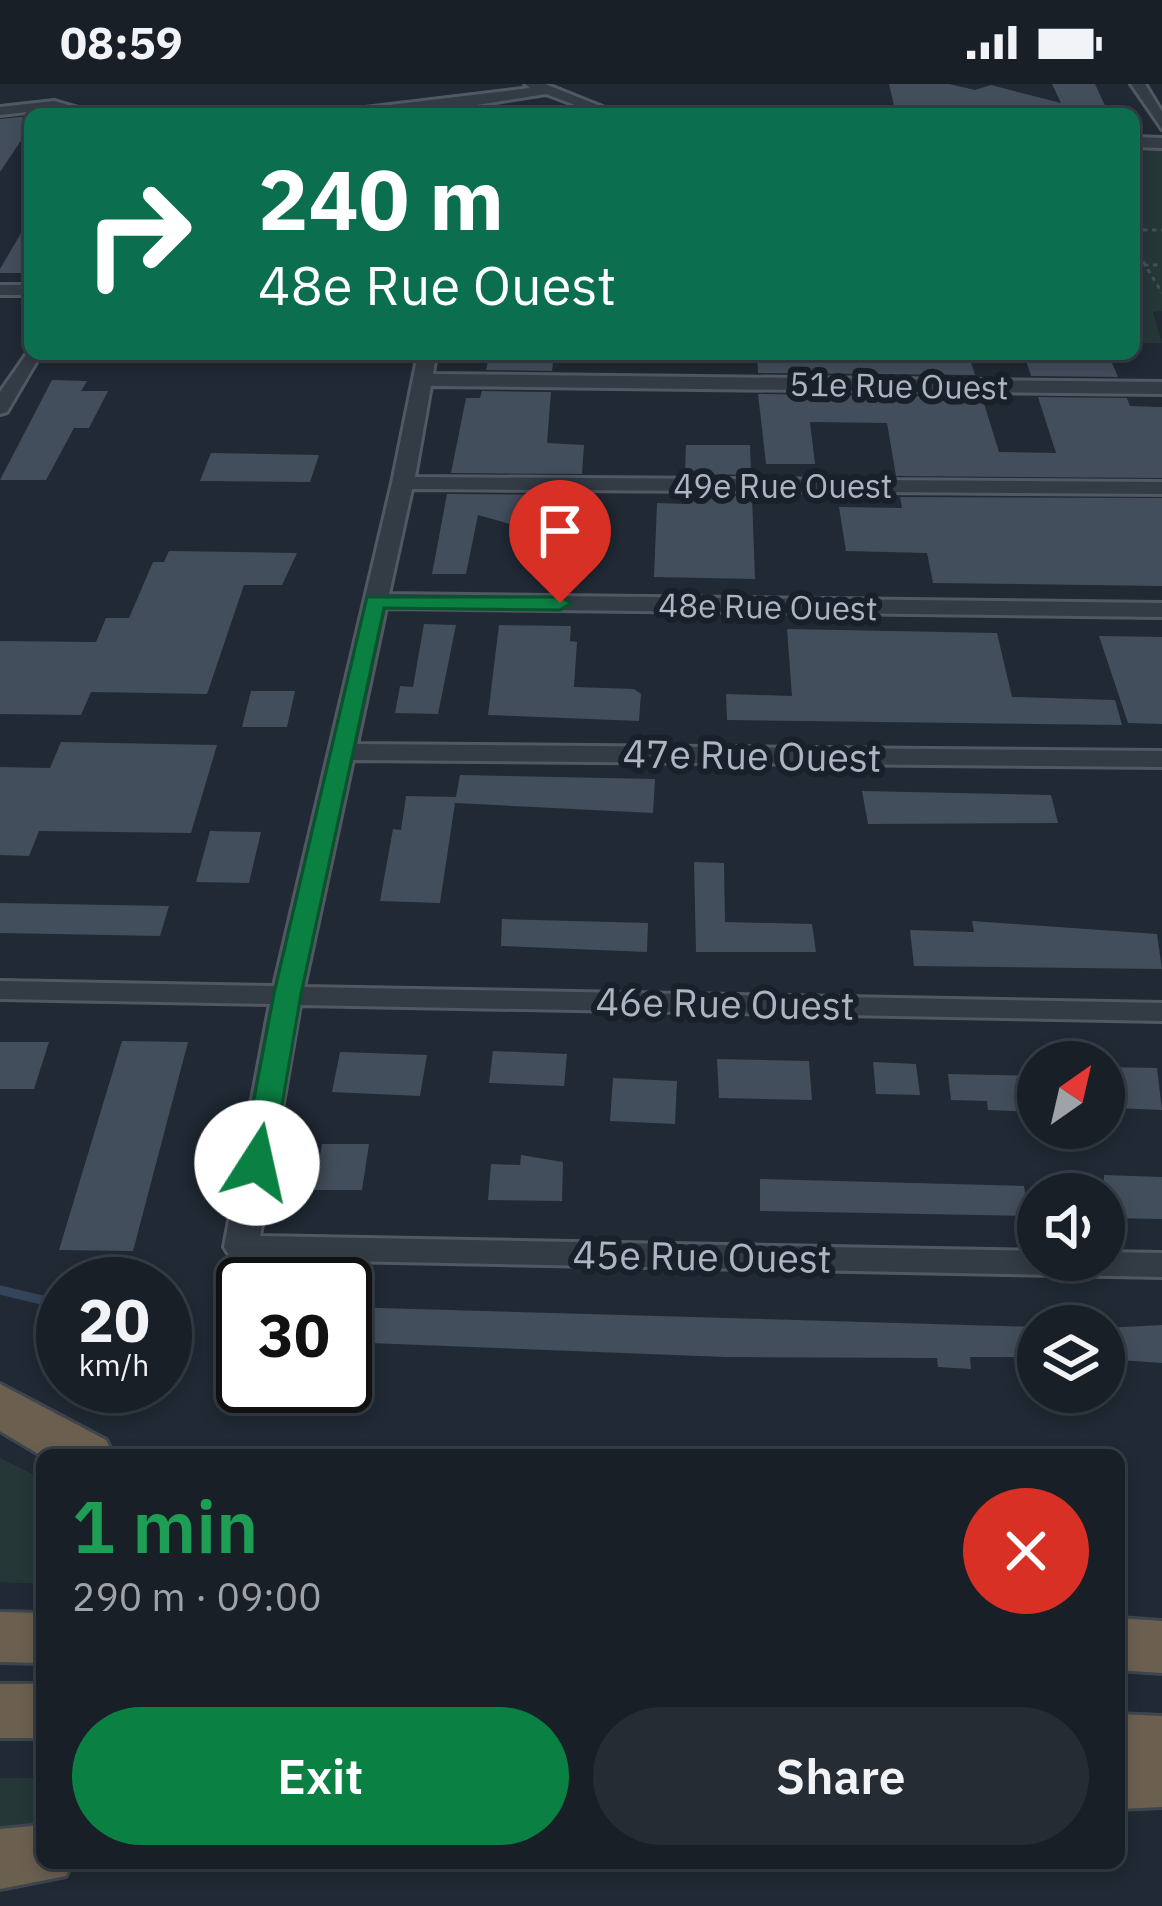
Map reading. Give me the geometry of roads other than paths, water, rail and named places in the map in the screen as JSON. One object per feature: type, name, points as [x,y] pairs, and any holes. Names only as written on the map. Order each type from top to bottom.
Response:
[{"type":"highway","points":[[0,1405],[76,1449]]},
{"type":"highway","points":[[0,1637],[36,1638]]},
{"type":"highway","points":[[1125,1644],[1162,1647]]},
{"type":"highway","points":[[1125,1662],[1162,1661]]},
{"type":"highway","points":[[0,1711],[36,1711]]},
{"type":"highway","points":[[1125,1742],[1162,1744]]},
{"type":"highway","points":[[1125,1780],[1162,1778]]},
{"type":"highway","points":[[0,1859],[36,1856]]},
{"type":"street","points":[[1138,84],[1162,125]]},
{"type":"street","points":[[446,108],[518,102],[566,108]]},
{"type":"street","points":[[518,102],[548,108]]},
{"type":"street","points":[[31,108],[66,108]]},
{"type":"street","points":[[308,108],[350,108]]},
{"type":"street","points":[[0,408],[28,360]]},
{"type":"street","points":[[287,994],[404,483],[424,367]]},
{"type":"street","name":"51e Rue Ouest","points":[[424,367],[1162,388]]},
{"type":"street","name":"49e Rue Ouest","points":[[404,483],[1162,488]]},
{"type":"street","name":"48e Rue Ouest","points":[[375,601],[1162,610]]},
{"type":"street","name":"47e Rue Ouest","points":[[342,752],[1162,759]]},
{"type":"street","name":"46e Rue Ouest","points":[[0,990],[1162,1012]]},
{"type":"street","name":"45e Rue Ouest","points":[[287,994],[242,1247],[1162,1265]]},
{"type":"waterway","points":[[0,1290],[36,1299]]}]
